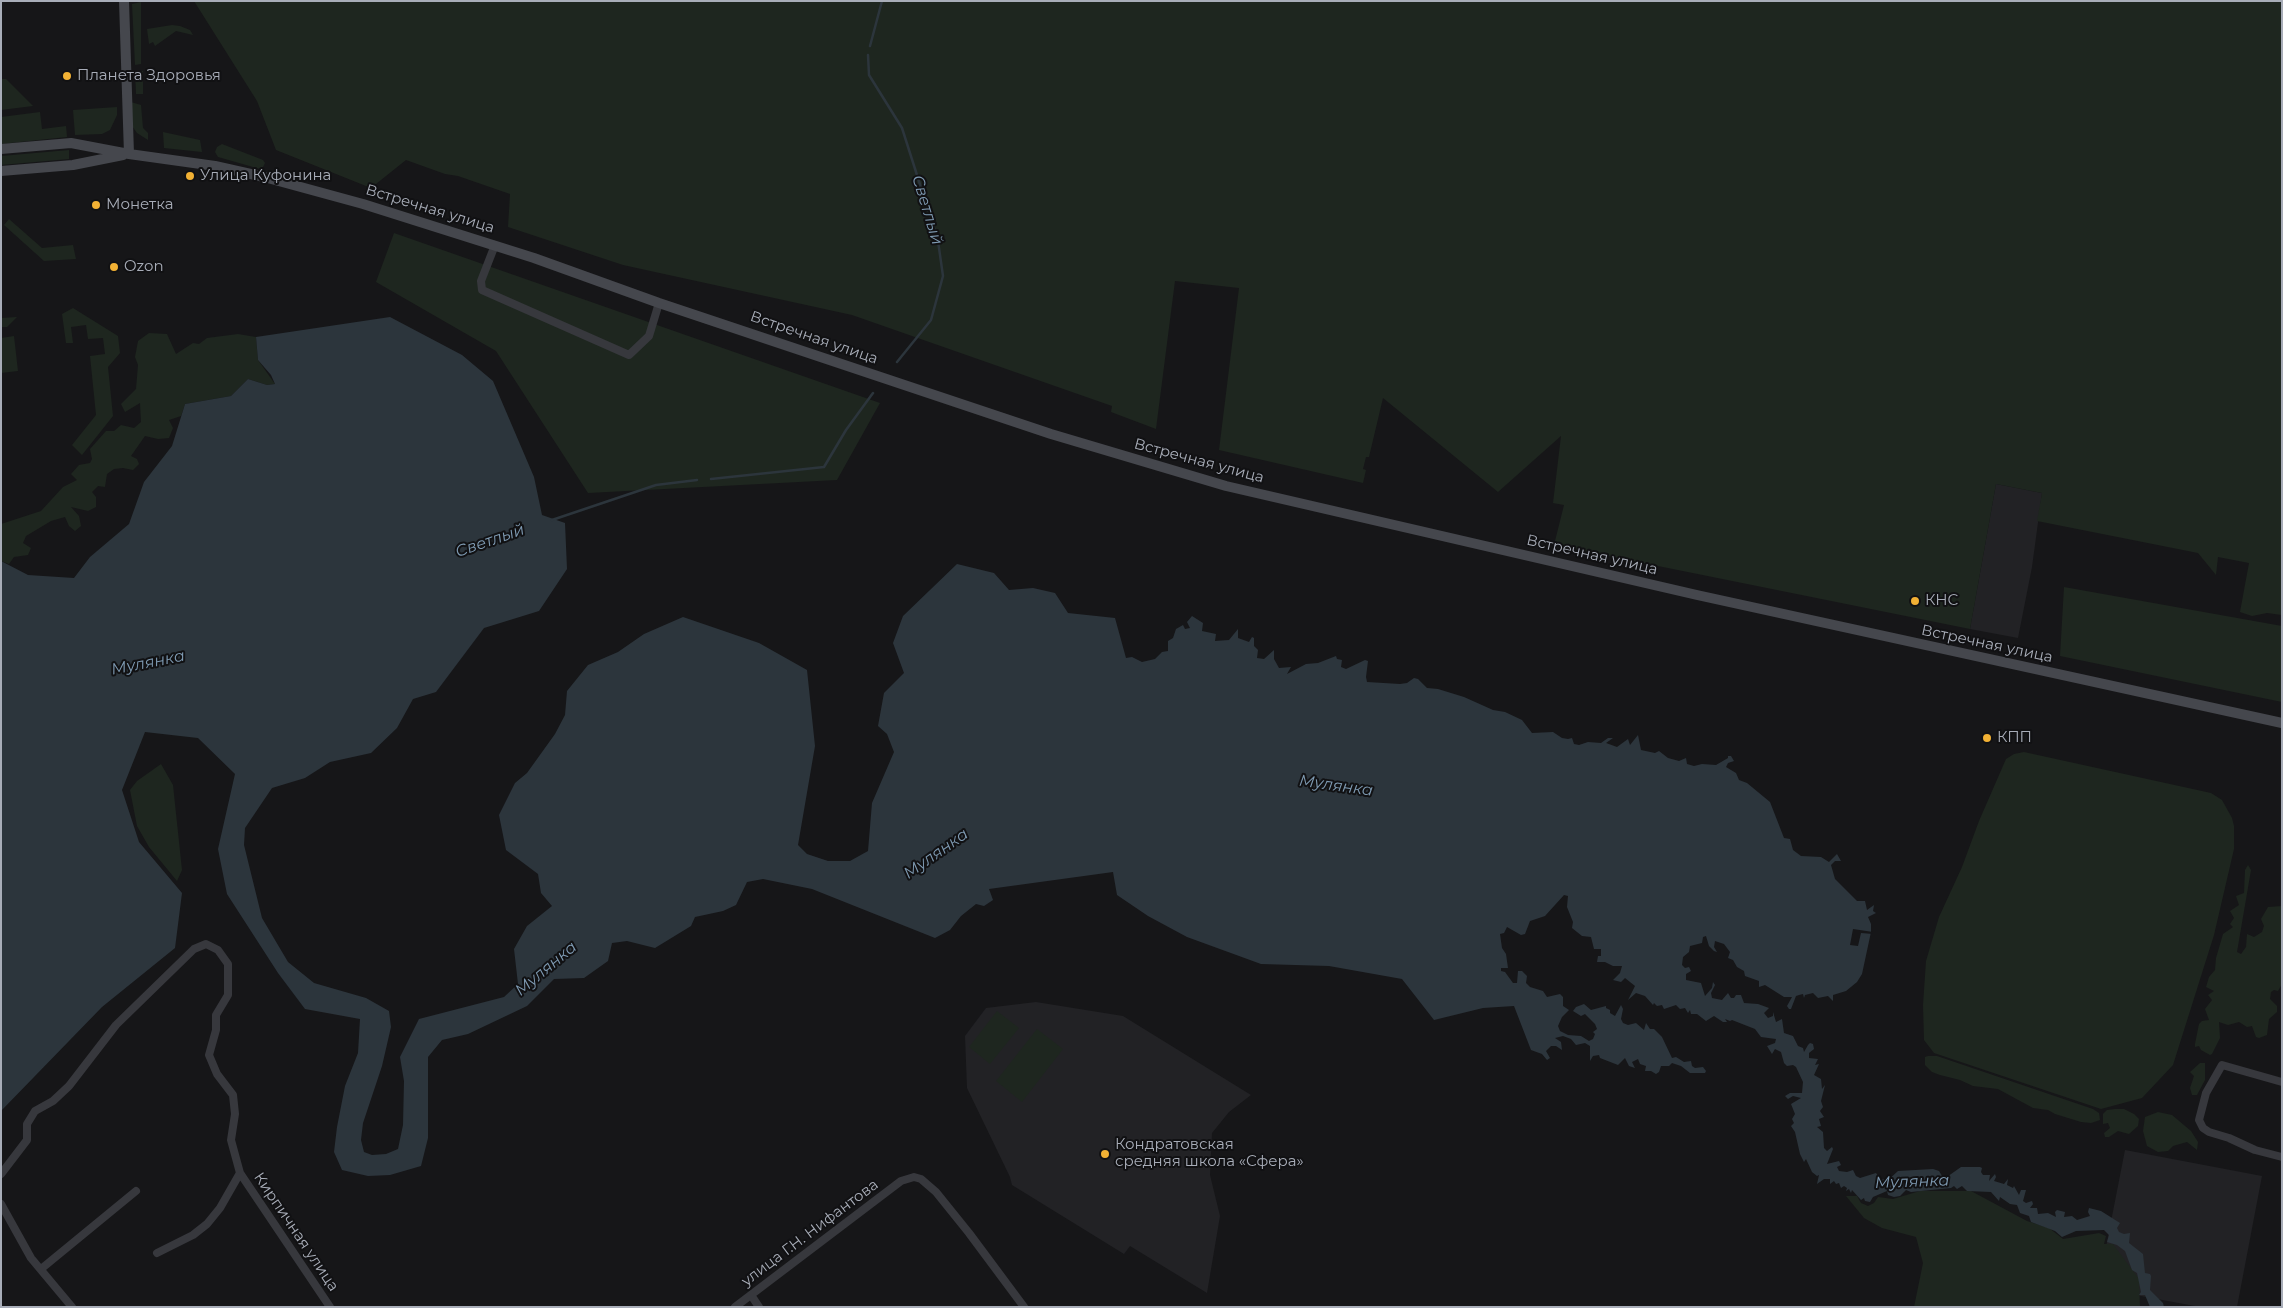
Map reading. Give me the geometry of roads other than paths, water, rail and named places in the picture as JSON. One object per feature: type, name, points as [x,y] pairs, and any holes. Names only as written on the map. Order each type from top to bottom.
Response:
[{"type":"main road","points":[[124,1],[129,154]]},
{"type":"main road","points":[[1,149],[71,143],[129,154]]},
{"type":"main road","points":[[1,171],[73,165],[129,154]]},
{"type":"main road","name":"Встречная улица","points":[[129,154],[191,162],[264,177],[363,204],[495,245],[659,303],[1052,434],[1226,486],[1697,595],[2282,724]]},
{"type":"street","points":[[495,245],[481,281],[482,290],[629,355],[649,336],[659,303]]},
{"type":"street","name":"Кирпичная улица","points":[[1,1174],[27,1140],[28,1124],[35,1111],[53,1101],[70,1086],[116,1025],[194,949],[206,944],[218,950],[228,964],[228,995],[216,1015],[216,1030],[209,1055],[218,1074],[233,1095],[235,1114],[231,1140],[240,1173],[330,1307]]},
{"type":"street","points":[[2282,1082],[2222,1065],[2206,1093],[2199,1116],[2201,1125],[2209,1132],[2229,1138],[2254,1150],[2282,1156]]},
{"type":"street","name":"Кирпичная улица","points":[[157,1253],[193,1235],[207,1224],[220,1208],[240,1173]]},
{"type":"street","name":"улица Г.Н. Нифантова","points":[[735,1307],[901,1181],[914,1177],[921,1179],[936,1192],[1024,1307]]},
{"type":"street","points":[[40,1269],[136,1191]]},
{"type":"street","points":[[1,1204],[31,1258],[69,1306]]},
{"type":"street","points":[[751,1295],[759,1307]]},
{"type":"water","name":"Мулянка","points":[[390,317],[462,355],[493,381],[534,477],[542,515],[565,523],[567,569],[539,611],[484,628],[436,692],[413,699],[397,728],[371,753],[330,762],[305,778],[272,788],[245,828],[244,845],[262,918],[288,962],[314,983],[366,998],[389,1011],[391,1027],[382,1066],[363,1123],[361,1140],[364,1152],[372,1155],[386,1154],[398,1149],[403,1125],[404,1081],[400,1057],[419,1019],[504,997],[518,984],[514,949],[527,926],[552,906],[541,893],[538,874],[506,850],[499,815],[515,783],[527,773],[555,734],[565,715],[567,691],[588,665],[618,652],[644,634],[683,617],[759,643],[807,670],[815,746],[798,845],[807,854],[828,861],[850,861],[868,851],[872,803],[894,752],[887,734],[878,726],[884,693],[904,673],[893,643],[903,616],[957,564],[994,573],[1009,590],[1033,588],[1055,593],[1068,613],[1115,618],[1126,658],[1132,657],[1142,662],[1155,659],[1162,652],[1168,651],[1168,641],[1173,638],[1176,629],[1183,625],[1185,629],[1190,628],[1187,622],[1192,616],[1203,623],[1202,631],[1216,634],[1215,641],[1229,640],[1238,629],[1238,638],[1249,642],[1252,637],[1254,638],[1254,646],[1258,650],[1257,658],[1264,659],[1274,650],[1274,659],[1279,668],[1291,667],[1287,674],[1306,664],[1318,663],[1336,656],[1337,659],[1342,660],[1341,667],[1346,669],[1365,660],[1368,661],[1367,682],[1400,684],[1407,683],[1414,678],[1418,679],[1427,688],[1438,689],[1464,697],[1522,720],[1532,733],[1553,732],[1562,738],[1572,738],[1574,744],[1579,745],[1588,742],[1601,743],[1608,738],[1613,738],[1606,743],[1617,747],[1628,739],[1630,745],[1638,735],[1641,750],[1655,753],[1659,751],[1668,758],[1679,761],[1686,758],[1687,764],[1694,766],[1702,764],[1716,765],[1728,758],[1728,756],[1731,756],[1734,761],[1728,763],[1726,767],[1736,773],[1739,780],[1747,783],[1770,802],[1784,838],[1790,839],[1793,850],[1801,856],[1821,857],[1829,862],[1837,854],[1841,861],[1835,861],[1831,865],[1835,879],[1857,901],[1865,901],[1867,910],[1874,905],[1873,911],[1876,913],[1868,917],[1871,924],[1871,932],[1862,974],[1857,982],[1846,991],[1833,995],[1833,1001],[1828,996],[1818,998],[1813,993],[1805,995],[1804,998],[1803,994],[1796,996],[1791,1009],[1789,1009],[1787,1006],[1792,997],[1784,997],[1765,985],[1759,987],[1759,981],[1745,976],[1744,971],[1737,967],[1733,960],[1728,958],[1730,952],[1724,944],[1715,941],[1714,947],[1717,952],[1714,951],[1709,946],[1706,936],[1703,937],[1702,943],[1690,946],[1689,952],[1683,957],[1682,965],[1685,968],[1689,967],[1691,971],[1686,974],[1686,980],[1701,983],[1705,996],[1712,988],[1713,982],[1715,985],[1711,993],[1712,998],[1722,1000],[1728,993],[1731,998],[1741,995],[1744,1003],[1758,1004],[1769,1008],[1764,1013],[1768,1018],[1773,1016],[1773,1012],[1776,1022],[1782,1019],[1784,1033],[1793,1036],[1798,1046],[1803,1048],[1804,1052],[1810,1043],[1813,1044],[1814,1049],[1809,1053],[1809,1058],[1818,1059],[1815,1065],[1819,1064],[1814,1075],[1821,1079],[1822,1089],[1825,1085],[1821,1101],[1823,1107],[1820,1111],[1824,1117],[1819,1119],[1821,1126],[1817,1127],[1823,1132],[1824,1148],[1827,1151],[1832,1147],[1833,1149],[1827,1164],[1839,1161],[1841,1165],[1837,1167],[1839,1171],[1847,1172],[1853,1170],[1856,1176],[1860,1178],[1876,1173],[1881,1180],[1887,1181],[1898,1171],[1933,1169],[1939,1171],[1944,1179],[1961,1167],[1980,1167],[1982,1168],[1981,1172],[1983,1175],[1990,1175],[1989,1181],[1995,1174],[1994,1181],[2004,1184],[2008,1179],[2007,1185],[2013,1188],[2014,1186],[2019,1195],[2021,1190],[2026,1190],[2023,1201],[2026,1203],[2032,1201],[2033,1204],[2030,1208],[2037,1208],[2038,1214],[2048,1213],[2056,1217],[2055,1212],[2057,1210],[2065,1212],[2064,1217],[2072,1216],[2077,1220],[2090,1216],[2089,1208],[2101,1211],[2120,1223],[2117,1228],[2119,1232],[2124,1234],[2130,1233],[2129,1243],[2143,1254],[2145,1273],[2151,1276],[2150,1290],[2163,1303],[2164,1307],[2150,1307],[2145,1295],[2139,1295],[2141,1292],[2137,1273],[2132,1270],[2125,1251],[2117,1245],[2107,1242],[2109,1235],[2104,1230],[2076,1231],[2062,1237],[2055,1231],[2031,1222],[2029,1216],[2020,1213],[2017,1205],[2010,1204],[2000,1197],[1999,1201],[1991,1192],[1967,1191],[1962,1186],[1957,1189],[1954,1186],[1951,1188],[1911,1192],[1906,1190],[1900,1196],[1894,1197],[1888,1195],[1887,1191],[1873,1197],[1870,1202],[1865,1201],[1864,1198],[1861,1200],[1852,1190],[1851,1193],[1849,1189],[1846,1191],[1847,1188],[1844,1186],[1841,1188],[1839,1183],[1836,1184],[1834,1181],[1830,1184],[1830,1179],[1824,1179],[1817,1184],[1819,1175],[1817,1176],[1812,1172],[1806,1159],[1804,1162],[1800,1154],[1795,1132],[1791,1126],[1794,1123],[1792,1119],[1795,1114],[1791,1104],[1801,1098],[1793,1096],[1788,1099],[1785,1096],[1790,1093],[1802,1093],[1803,1082],[1796,1067],[1793,1065],[1787,1066],[1784,1063],[1781,1052],[1775,1049],[1772,1054],[1767,1046],[1775,1043],[1776,1039],[1761,1037],[1755,1029],[1732,1020],[1725,1019],[1727,1022],[1723,1022],[1714,1016],[1706,1021],[1697,1014],[1691,1014],[1690,1010],[1688,1013],[1685,1008],[1680,1009],[1676,1005],[1664,1009],[1662,1005],[1657,1006],[1654,1003],[1653,1005],[1645,996],[1636,993],[1628,1000],[1635,986],[1625,978],[1621,982],[1613,980],[1620,973],[1622,966],[1597,962],[1598,956],[1601,956],[1601,949],[1594,949],[1591,937],[1582,936],[1572,928],[1573,922],[1567,907],[1568,896],[1564,895],[1545,916],[1530,921],[1525,934],[1521,935],[1507,927],[1504,933],[1500,934],[1508,968],[1501,968],[1501,971],[1505,972],[1513,983],[1517,983],[1518,971],[1522,971],[1527,976],[1526,983],[1530,987],[1543,991],[1547,997],[1560,994],[1563,997],[1563,1006],[1569,1010],[1562,1017],[1558,1026],[1560,1031],[1568,1035],[1581,1036],[1589,1041],[1593,1039],[1595,1034],[1593,1032],[1597,1029],[1595,1024],[1585,1014],[1581,1016],[1573,1011],[1576,1007],[1584,1004],[1591,1010],[1606,1006],[1610,1013],[1615,1016],[1621,1005],[1623,1009],[1621,1019],[1623,1023],[1628,1025],[1636,1023],[1644,1030],[1646,1023],[1650,1029],[1654,1029],[1662,1037],[1672,1058],[1676,1057],[1684,1062],[1691,1061],[1692,1066],[1695,1068],[1703,1067],[1706,1071],[1705,1073],[1690,1073],[1681,1066],[1672,1063],[1669,1066],[1661,1066],[1656,1074],[1651,1071],[1645,1071],[1646,1066],[1640,1064],[1638,1059],[1632,1062],[1635,1068],[1629,1066],[1625,1058],[1618,1065],[1600,1058],[1599,1055],[1593,1056],[1590,1061],[1590,1046],[1585,1043],[1576,1045],[1571,1039],[1563,1036],[1555,1038],[1561,1042],[1562,1050],[1556,1046],[1551,1046],[1546,1051],[1550,1058],[1547,1060],[1542,1054],[1531,1050],[1514,1006],[1483,1008],[1434,1020],[1402,979],[1329,966],[1261,964],[1187,937],[1148,916],[1117,895],[1113,872],[989,889],[993,900],[984,906],[976,904],[961,916],[950,930],[935,938],[812,889],[763,879],[747,882],[736,905],[723,911],[695,917],[691,926],[655,948],[627,941],[612,943],[608,961],[584,978],[554,979],[527,1006],[468,1034],[442,1040],[428,1057],[428,1138],[421,1166],[390,1175],[368,1176],[342,1170],[334,1152],[345,1086],[358,1053],[360,1019],[305,1009],[278,973],[227,894],[218,849],[235,774],[198,738],[145,732],[122,790],[139,842],[182,893],[175,948],[102,1007],[1,1111],[1,561],[28,575],[74,578],[90,557],[129,524],[144,482],[172,446],[185,404],[231,396],[248,379],[267,385],[275,384],[271,375],[258,360],[256,337]]},
{"type":"waterway","points":[[870,46],[882,1]]},
{"type":"waterway","name":"Светлый","points":[[868,55],[869,75],[902,128],[938,241],[943,276],[931,320],[897,362]]},
{"type":"waterway","name":"Светлый","points":[[711,479],[824,467],[846,430],[873,393]]},
{"type":"waterway","name":"Светлый","points":[[552,520],[656,485],[697,480]]},
{"type":"place","name":"Планета Здоровья","points":[[67,76]]},
{"type":"place","name":"Улица Куфонина","points":[[190,176]]},
{"type":"place","name":"Монетка","points":[[96,205]]},
{"type":"place","name":"Ozon","points":[[114,267]]},
{"type":"place","name":"КНС","points":[[1915,601]]},
{"type":"place","name":"КПП","points":[[1987,738]]},
{"type":"place","name":"Кондратовская средняя школа «Сфера»","points":[[1105,1154]]}]
